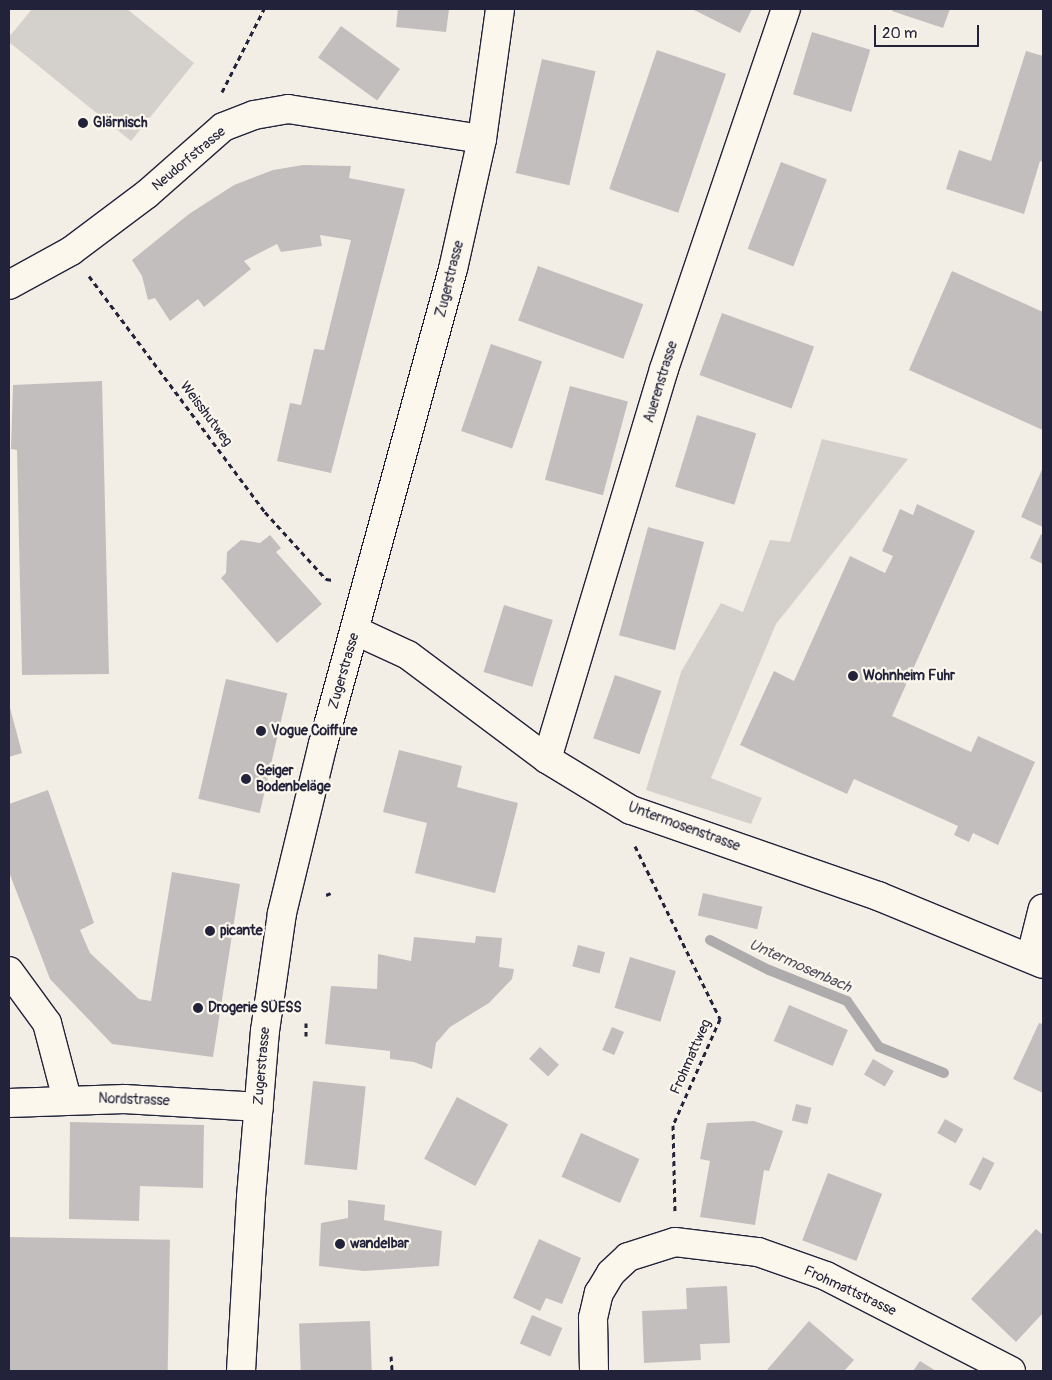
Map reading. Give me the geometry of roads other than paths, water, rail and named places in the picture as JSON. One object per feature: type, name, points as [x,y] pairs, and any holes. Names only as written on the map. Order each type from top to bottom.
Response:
[{"type":"street","name":"Zugerstrasse","points":[[241,1371],[265,1031],[282,912],[323,744],[356,631],[453,269],[482,139],[500,9]]},
{"type":"street","name":"Auerenstrasse","points":[[547,759],[664,369],[786,9]]},
{"type":"street","name":"Neudorfstrasse","points":[[9,285],[71,251],[147,194],[223,127],[254,115],[288,109],[482,139]]},
{"type":"street","name":"Untermosenstrasse","points":[[356,631],[408,655],[547,759],[631,810],[878,896],[1037,960]]},
{"type":"street","points":[[1037,960],[1043,908]]},
{"type":"street","points":[[9,971],[47,1023],[67,1099]]},
{"type":"street","name":"Nordstrasse","points":[[10,1109],[67,1099],[126,1099],[259,1107]]},
{"type":"street","name":"Frohmattstrasse","points":[[594,1371],[593,1318],[599,1293],[607,1280],[628,1257],[675,1242],[758,1252],[826,1276],[1011,1371]]},
{"type":"waterway","name":"Untermosenbach","points":[[710,940],[769,970],[847,1001],[879,1047],[944,1073]]},
{"type":"place","name":"Glärnisch","points":[[83,123]]},
{"type":"place","name":"Wohnheim Fuhr","points":[[853,676]]},
{"type":"place","name":"Vogue Coiffure","points":[[261,731]]},
{"type":"place","name":"Geiger Bodenbeläge","points":[[246,779]]},
{"type":"place","name":"picante","points":[[210,931]]},
{"type":"place","name":"Drogerie SÜESS","points":[[198,1008]]},
{"type":"place","name":"wandelbar","points":[[340,1244]]}]
